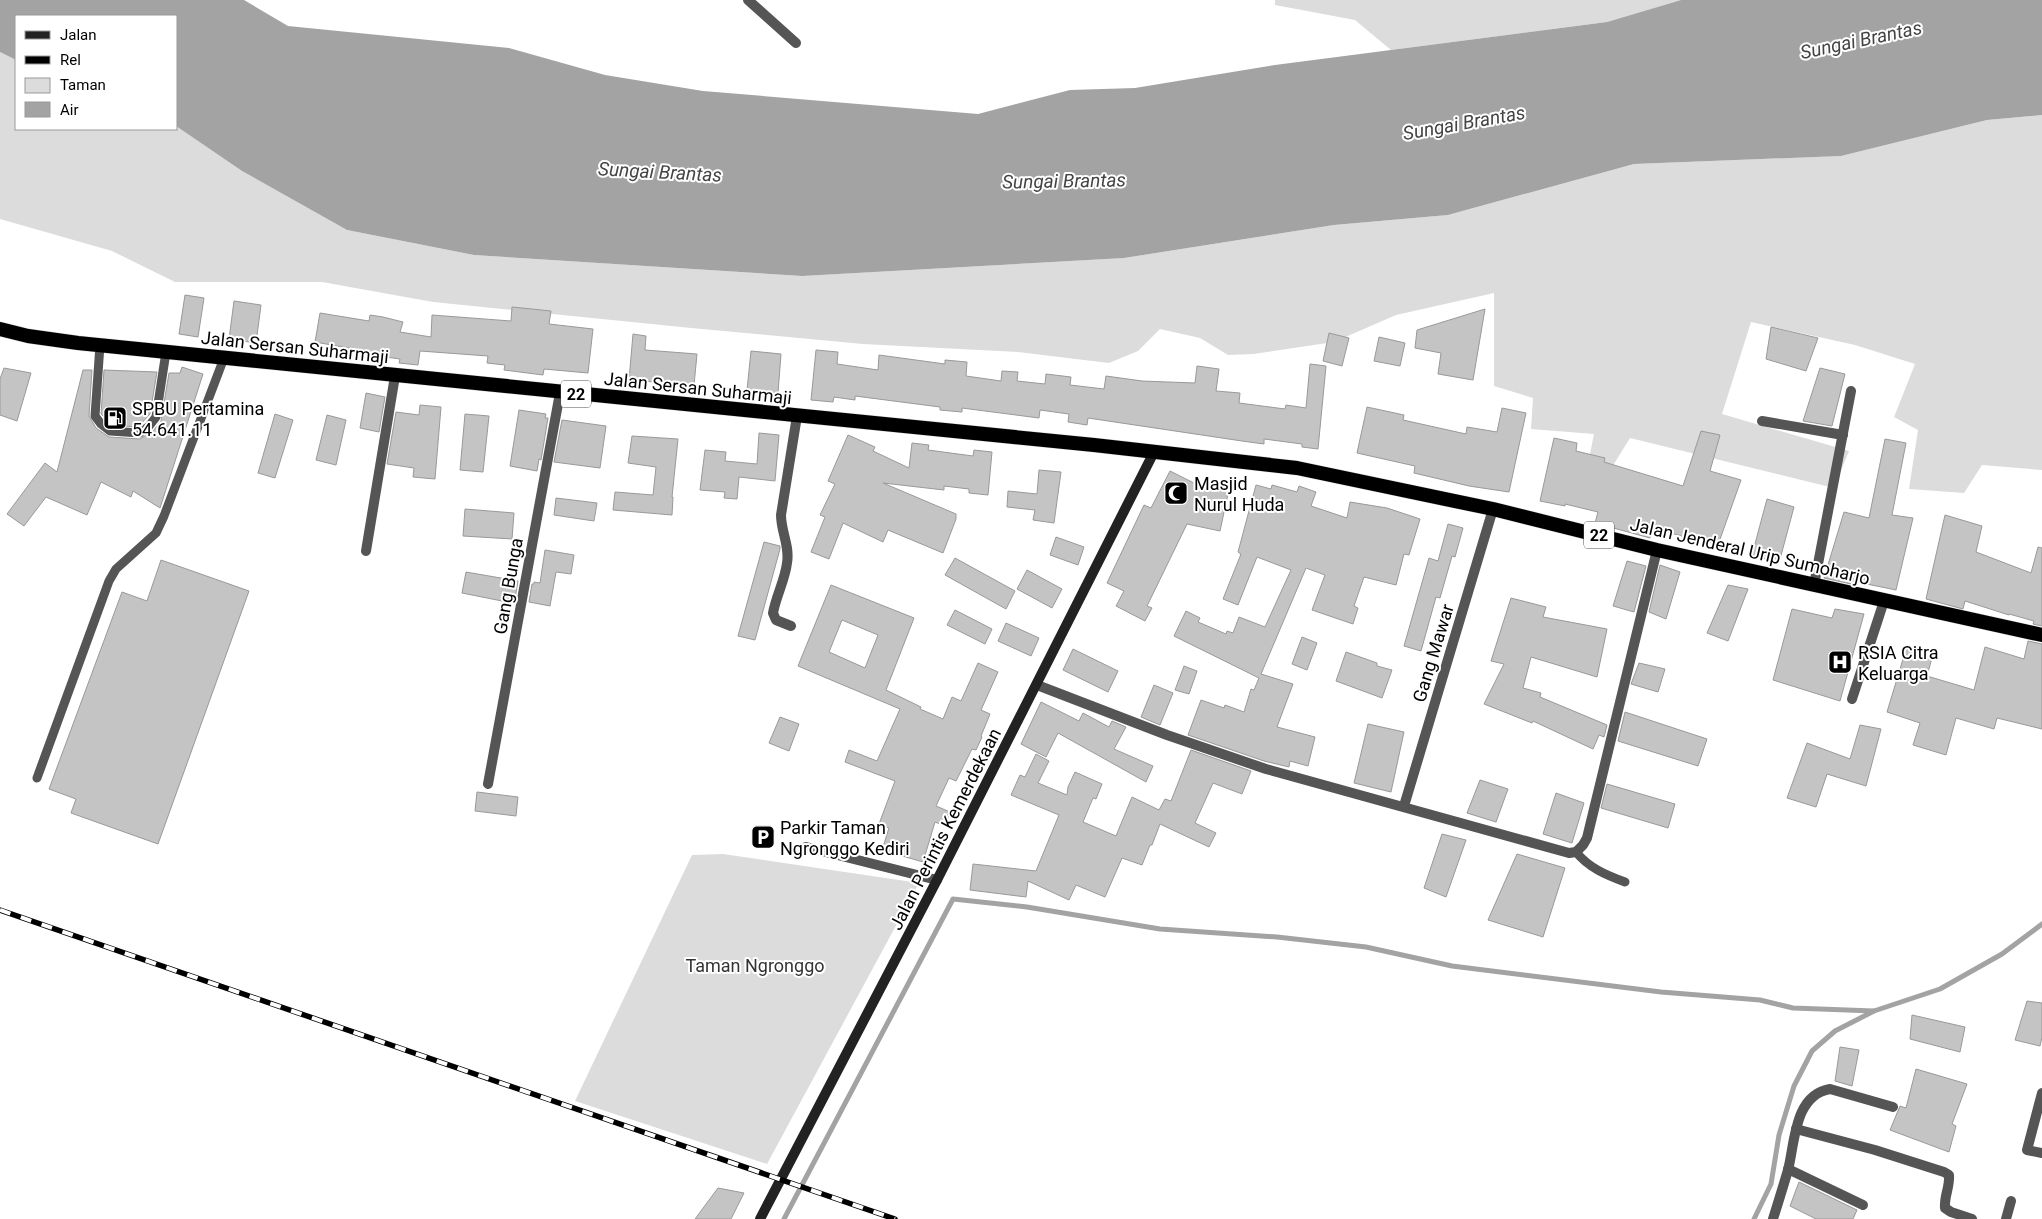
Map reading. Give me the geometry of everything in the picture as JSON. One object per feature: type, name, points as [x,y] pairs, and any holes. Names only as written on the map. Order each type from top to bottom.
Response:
[{"type":"highway","name":"Jalan Sersan Suharmaji","points":[[0,329],[28,336],[166,352],[1154,452]]},
{"type":"highway","name":"Jalan Jenderal Urip Sumoharjo","points":[[1154,452],[1297,468],[1493,509],[1658,550],[2042,636]]},
{"type":"main road","name":"Jalan Perintis Kemerdekaan","points":[[760,1219],[938,880],[1154,452]]},
{"type":"street","points":[[748,0],[796,43]]},
{"type":"street","points":[[366,551],[395,376]]},
{"type":"street","points":[[1814,585],[1851,391]]},
{"type":"street","name":"Gang Bunga","points":[[488,784],[560,393]]},
{"type":"street","points":[[791,626],[776,620],[773,613],[788,563],[787,542],[781,526],[781,515],[797,416]]},
{"type":"street","points":[[1762,421],[1843,435]]},
{"type":"street","name":"Gang Mawar","points":[[1404,806],[1493,509]]},
{"type":"street","points":[[1037,685],[1167,736],[1266,769],[1569,853],[1576,852],[1587,838],[1658,550]]},
{"type":"street","points":[[1852,699],[1884,601]]},
{"type":"street","points":[[806,846],[938,880]]},
{"type":"street","points":[[1773,1219],[1788,1170],[1796,1129],[1807,1103],[1815,1094],[1822,1090],[1830,1089],[1893,1107]]},
{"type":"street","points":[[2042,1093],[2027,1150],[2042,1154]]},
{"type":"street","points":[[1796,1129],[1875,1150],[1944,1172],[1949,1175],[1950,1185],[1944,1200],[1945,1208],[1950,1212],[1972,1219]]},
{"type":"street","points":[[1788,1170],[1862,1205]]},
{"type":"street","points":[[2006,1219],[2011,1201]]},
{"type":"lane","points":[[100,344],[95,416],[110,431],[140,433],[156,417],[166,352]]},
{"type":"lane","points":[[38,778],[109,582],[122,563],[156,533],[224,358]]},
{"type":"lane","points":[[1576,852],[1585,863],[1605,875],[1625,882]]},
{"type":"green space","points":[[1275,0],[1681,0],[1607,22],[1391,50],[1355,20],[1275,5]]},
{"type":"green space","points":[[0,52],[15,60],[15,130],[178,130],[178,127],[242,171],[347,230],[474,255],[801,276],[1124,258],[1334,225],[1448,215],[1634,164],[1841,156],[1987,120],[2042,115],[2042,470],[1982,465],[1964,493],[1909,489],[1918,430],[1894,417],[1915,364],[1855,345],[1751,322],[1722,414],[1849,451],[1834,488],[1630,438],[1609,472],[1587,469],[1594,434],[1531,429],[1533,398],[1494,386],[1494,293],[1396,315],[1334,342],[1254,354],[1228,355],[1200,338],[1160,329],[1138,351],[1109,363],[1018,352],[863,344],[433,302],[322,282],[175,282],[112,251],[0,219]]},
{"type":"green space","name":"Taman Ngronggo","points":[[723,854],[919,883],[767,1164],[575,1101],[692,855]]},
{"type":"water","name":"Sungai Brantas","points":[[0,0],[244,0],[288,26],[509,48],[605,75],[703,91],[978,114],[1070,90],[1135,88],[1275,65],[1607,22],[1681,0],[2042,0],[2042,115],[1987,120],[1841,156],[1634,164],[1448,215],[1334,225],[1124,258],[802,276],[474,255],[347,230],[242,171],[178,127],[178,15],[15,15],[15,60],[0,52]]},
{"type":"building","points":[[185,295],[204,298],[198,337],[179,334]]},
{"type":"building","points":[[234,301],[261,305],[256,343],[229,339]]},
{"type":"building","points":[[512,307],[551,311],[549,324],[593,329],[588,373],[544,369],[543,375],[504,370],[505,365],[487,363],[488,356],[420,351],[418,365],[399,363],[400,359],[365,354],[365,351],[315,342],[320,313],[369,321],[370,315],[383,317],[403,322],[400,332],[431,337],[432,315],[511,321]]},
{"type":"building","points":[[1485,309],[1473,380],[1438,374],[1441,353],[1415,348],[1417,330]]},
{"type":"building","points":[[1771,327],[1818,338],[1806,371],[1766,359]]},
{"type":"building","points":[[1329,333],[1349,338],[1342,366],[1323,361]]},
{"type":"building","points":[[633,334],[646,336],[645,350],[697,354],[694,385],[629,380]]},
{"type":"building","points":[[1379,337],[1405,343],[1400,366],[1374,361]]},
{"type":"building","points":[[816,350],[838,352],[837,364],[878,370],[879,355],[945,364],[945,360],[967,362],[966,376],[1001,381],[1002,371],[1018,372],[1017,381],[1045,384],[1046,374],[1071,377],[1070,385],[1104,389],[1106,376],[1142,381],[1195,383],[1197,366],[1219,369],[1216,391],[1240,393],[1239,403],[1285,409],[1286,405],[1306,408],[1310,364],[1326,366],[1318,449],[1302,447],[1302,444],[1264,439],[1264,444],[1088,418],[1087,425],[1068,422],[1069,414],[1040,410],[1039,418],[962,408],[962,412],[940,410],[940,407],[855,396],[855,400],[834,397],[833,402],[811,400]]},
{"type":"building","points":[[751,351],[781,354],[778,393],[747,390]]},
{"type":"building","points":[[182,367],[203,374],[160,508],[133,491],[131,497],[101,482],[87,515],[46,497],[24,526],[7,514],[45,463],[57,472],[83,370],[92,370],[89,416],[96,428],[109,437],[140,439],[153,431],[161,421],[169,373],[180,373]]},
{"type":"building","points":[[4,368],[31,373],[17,421],[0,415],[0,379]]},
{"type":"building","points":[[1820,368],[1845,374],[1832,426],[1803,421]]},
{"type":"building","points":[[104,370],[157,372],[150,414],[138,427],[112,425],[101,414]]},
{"type":"building","points":[[366,393],[385,397],[379,432],[360,428]]},
{"type":"building","points":[[420,405],[441,407],[435,479],[413,477],[414,468],[387,464],[396,412],[419,415]]},
{"type":"building","points":[[1367,407],[1404,415],[1403,420],[1466,434],[1467,427],[1497,432],[1502,408],[1526,413],[1509,492],[1469,486],[1414,473],[1415,466],[1357,453]]},
{"type":"building","points":[[519,410],[546,414],[545,418],[548,418],[541,460],[539,459],[537,471],[510,466]]},
{"type":"building","points":[[275,414],[293,420],[275,478],[258,473]]},
{"type":"building","points":[[465,414],[489,416],[483,472],[460,470]]},
{"type":"building","points":[[327,415],[346,420],[336,465],[316,460]]},
{"type":"building","points":[[562,420],[606,426],[600,468],[554,462]]},
{"type":"building","points":[[1701,431],[1720,435],[1710,471],[1741,480],[1718,545],[1653,528],[1650,538],[1595,523],[1598,512],[1565,504],[1565,506],[1540,501],[1554,438],[1577,443],[1576,451],[1605,458],[1604,462],[1683,486]]},
{"type":"building","points":[[759,433],[779,435],[775,481],[739,477],[737,499],[724,498],[725,492],[700,490],[705,450],[726,452],[725,461],[757,464]]},
{"type":"building","points":[[848,435],[875,447],[873,451],[909,468],[912,443],[929,445],[928,450],[973,456],[974,450],[992,452],[988,495],[969,493],[969,489],[944,486],[944,490],[883,483],[956,514],[956,519],[943,553],[888,530],[883,542],[843,523],[829,559],[811,552],[825,517],[820,515],[835,484],[828,481]]},
{"type":"building","points":[[632,436],[678,439],[672,515],[613,510],[615,492],[653,495],[656,467],[628,463]]},
{"type":"building","points":[[1885,439],[1906,443],[1892,515],[1913,518],[1896,590],[1852,581],[1851,584],[1824,578],[1844,512],[1869,518]]},
{"type":"building","points":[[1039,470],[1061,472],[1054,523],[1033,520],[1035,510],[1007,507],[1008,491],[1037,494]]},
{"type":"building","points":[[1170,471],[1208,490],[1209,485],[1229,489],[1220,531],[1187,524],[1147,606],[1152,608],[1145,621],[1116,606],[1124,591],[1107,583],[1144,505],[1151,508]]},
{"type":"building","points":[[1256,485],[1271,489],[1272,485],[1297,492],[1299,486],[1316,492],[1311,506],[1347,518],[1350,502],[1387,508],[1420,519],[1409,555],[1404,554],[1396,585],[1364,577],[1354,606],[1358,608],[1353,624],[1312,610],[1325,575],[1306,568],[1261,674],[1293,684],[1277,727],[1315,737],[1308,766],[1290,761],[1289,767],[1264,761],[1188,735],[1201,700],[1224,708],[1225,705],[1244,712],[1251,689],[1254,690],[1259,678],[1174,636],[1186,611],[1200,618],[1198,622],[1226,634],[1227,631],[1233,633],[1239,617],[1265,627],[1291,570],[1257,557],[1238,605],[1223,599],[1241,554],[1238,552]]},
{"type":"building","points":[[556,498],[597,503],[594,521],[554,515]]},
{"type":"building","points":[[1767,499],[1794,507],[1779,563],[1752,555]]},
{"type":"building","points":[[465,509],[514,513],[512,539],[463,536]]},
{"type":"building","points":[[1945,515],[1982,526],[1976,552],[2031,573],[2038,547],[2042,548],[2042,626],[2033,624],[2034,621],[1965,601],[1963,609],[1926,599]]},
{"type":"building","points":[[1448,524],[1463,528],[1455,557],[1452,556],[1440,598],[1436,597],[1421,651],[1404,646],[1429,558],[1438,561]]},
{"type":"building","points":[[1056,537],[1084,547],[1078,565],[1050,555]]},
{"type":"building","points":[[764,542],[780,546],[780,549],[755,640],[738,636]]},
{"type":"building","points":[[545,550],[574,555],[571,574],[556,572],[550,606],[529,602],[532,584],[534,582],[540,583]]},
{"type":"building","points":[[955,558],[1015,591],[1006,609],[945,575]]},
{"type":"building","points":[[161,560],[249,591],[158,844],[71,813],[76,799],[49,789],[122,592],[147,601]]},
{"type":"building","points":[[1627,561],[1646,566],[1634,612],[1613,606]]},
{"type":"building","points":[[1660,565],[1680,572],[1666,619],[1649,612]]},
{"type":"building","points":[[1027,570],[1062,589],[1052,608],[1017,589]]},
{"type":"building","points":[[466,572],[518,581],[515,599],[508,598],[507,602],[462,593]]},
{"type":"building","points":[[831,585],[914,618],[886,690],[921,707],[920,709],[943,719],[952,697],[961,701],[978,663],[998,672],[981,710],[990,714],[982,737],[976,750],[972,749],[956,781],[949,778],[936,806],[950,812],[945,826],[935,822],[923,862],[882,850],[889,828],[879,824],[895,781],[845,762],[849,750],[877,761],[900,709],[798,666]],"holes":[[[842,620],[878,635],[865,668],[829,652]]]},
{"type":"building","points":[[1728,585],[1748,589],[1728,641],[1707,633]]},
{"type":"building","points":[[1511,598],[1546,607],[1543,617],[1607,629],[1597,677],[1531,657],[1523,688],[1541,693],[1540,697],[1607,725],[1604,737],[1599,735],[1593,749],[1533,721],[1532,723],[1484,704],[1504,664],[1491,661]]},
{"type":"building","points":[[1792,609],[1832,618],[1835,609],[1864,614],[1840,701],[1773,680]]},
{"type":"building","points":[[955,610],[992,629],[985,644],[947,625]]},
{"type":"building","points":[[1006,623],[1039,638],[1031,656],[998,641]]},
{"type":"building","points":[[1302,637],[1317,643],[1307,670],[1292,664]]},
{"type":"building","points":[[2028,641],[2042,644],[2042,729],[1997,718],[1994,729],[1956,718],[1946,755],[1913,745],[1920,723],[1887,712],[1906,649],[1932,658],[1927,676],[1974,690],[1985,647],[2024,659]]},
{"type":"building","points":[[1073,649],[1118,671],[1108,692],[1063,670]]},
{"type":"building","points":[[1346,652],[1377,663],[1377,666],[1392,670],[1382,698],[1336,681]]},
{"type":"building","points":[[1639,663],[1665,669],[1658,692],[1631,684]]},
{"type":"building","points":[[1184,666],[1197,671],[1189,694],[1175,690]]},
{"type":"building","points":[[1154,685],[1173,693],[1160,725],[1141,717]]},
{"type":"building","points":[[1041,702],[1079,721],[1083,713],[1109,727],[1112,721],[1126,727],[1114,749],[1153,766],[1146,782],[1058,733],[1046,757],[1021,744]]},
{"type":"building","points":[[1625,712],[1707,739],[1698,766],[1618,741]]},
{"type":"building","points":[[780,717],[799,724],[789,751],[769,743]]},
{"type":"building","points":[[1368,724],[1404,732],[1391,792],[1354,783]]},
{"type":"building","points":[[1860,725],[1881,729],[1866,786],[1827,774],[1816,807],[1787,798],[1807,743],[1850,759]]},
{"type":"building","points":[[1191,750],[1251,771],[1242,794],[1213,783],[1195,823],[1216,833],[1209,847],[1160,824],[1142,865],[1122,858],[1105,897],[1076,885],[1069,900],[1028,881],[1026,897],[970,890],[973,864],[1036,871],[1059,815],[1011,795],[1020,775],[1025,777],[1036,754],[1049,761],[1038,783],[1067,795],[1068,787],[1075,772],[1102,784],[1096,799],[1093,798],[1083,822],[1116,836],[1132,797],[1159,810],[1165,799],[1171,801]]},
{"type":"building","points":[[1480,780],[1508,789],[1496,822],[1467,813]]},
{"type":"building","points":[[1607,784],[1675,804],[1668,828],[1601,808]]},
{"type":"building","points":[[477,792],[518,797],[516,816],[475,811]]},
{"type":"building","points":[[1556,793],[1584,803],[1572,843],[1543,834]]},
{"type":"building","points":[[1442,834],[1466,840],[1446,897],[1424,888]]},
{"type":"building","points":[[1517,854],[1565,868],[1543,937],[1488,920]]},
{"type":"building","points":[[2027,1001],[2042,1003],[2042,1037],[2040,1046],[2015,1040]]},
{"type":"building","points":[[1912,1015],[1965,1027],[1960,1052],[1910,1039]]},
{"type":"building","points":[[1840,1047],[1859,1050],[1852,1086],[1835,1081]]},
{"type":"building","points":[[1916,1069],[1967,1084],[1952,1124],[1956,1126],[1949,1152],[1890,1130],[1900,1106],[1906,1108]]},
{"type":"building","points":[[1799,1182],[1857,1210],[1853,1219],[1816,1219],[1790,1206]]},
{"type":"building","points":[[718,1188],[744,1193],[731,1219],[695,1219]]},
{"type":"waterway","points":[[784,1219],[953,899],[1027,907],[1160,929],[1277,937],[1366,947],[1452,966],[1661,992],[1760,1000],[1793,1008],[1874,1011]]},
{"type":"waterway","points":[[1754,1219],[1771,1184],[1779,1135],[1794,1086],[1812,1051],[1835,1031],[1874,1011],[1940,989],[2002,954],[2042,924]]},
{"type":"railway","points":[[0,910],[895,1219]]},
{"type":"place","name":"SPBU Pertamina 54.641.11","points":[[115,418]]},
{"type":"place","name":"Masjid Nurul Huda","points":[[1176,493]]},
{"type":"place","name":"RSIA Citra Keluarga","points":[[1840,662]]},
{"type":"place","name":"Parkir Taman Ngronggo Kediri","points":[[763,837]]}]
